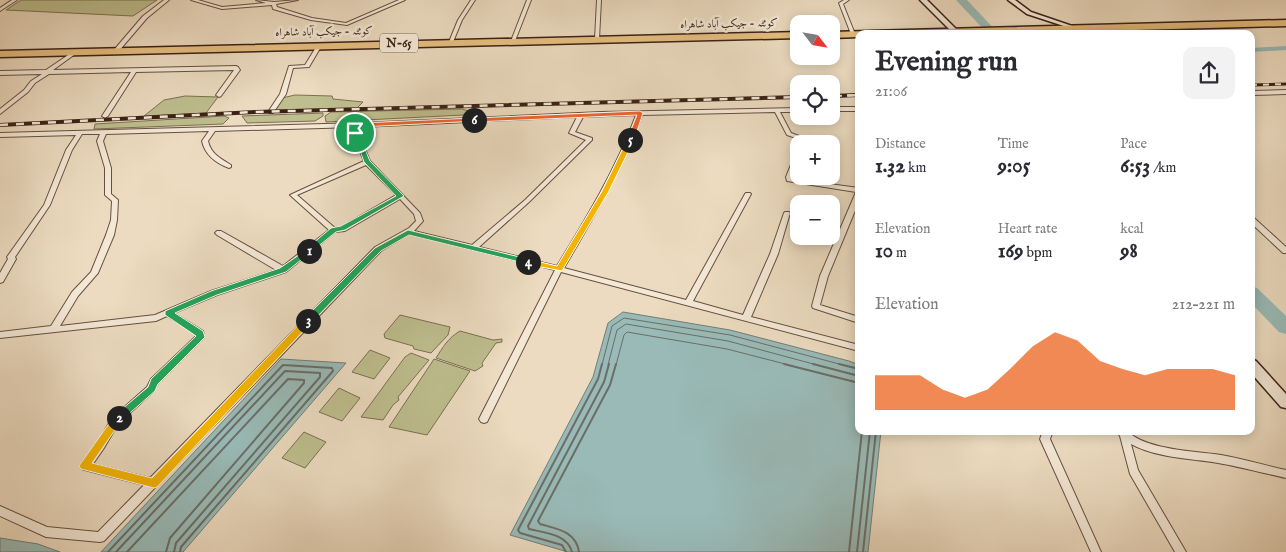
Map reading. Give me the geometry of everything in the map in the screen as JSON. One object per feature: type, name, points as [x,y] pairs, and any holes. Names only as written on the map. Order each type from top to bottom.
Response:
[{"type":"highway","points":[[1052,30],[1286,23]]},
{"type":"highway","points":[[840,34],[853,34]]},
{"type":"highway","name":"کوئٹہ - جیکب آباد شاہراہ","points":[[0,54],[790,35]]},
{"type":"street","points":[[0,10],[15,0]]},
{"type":"street","points":[[116,51],[145,17],[167,0]]},
{"type":"street","points":[[193,0],[222,8],[273,4],[296,0]]},
{"type":"street","points":[[258,0],[273,4],[274,8],[311,19],[347,24],[403,0]]},
{"type":"street","points":[[451,42],[460,20],[473,0]]},
{"type":"street","points":[[512,41],[529,0]]},
{"type":"street","points":[[597,39],[599,0]]},
{"type":"street","points":[[847,0],[841,3],[853,34]]},
{"type":"street","points":[[923,0],[954,30]]},
{"type":"street","points":[[1011,0],[1029,13],[1074,28]]},
{"type":"street","points":[[271,112],[283,94],[291,67],[307,66],[320,45]]},
{"type":"street","points":[[0,112],[26,92],[33,82],[76,52]]},
{"type":"street","points":[[0,73],[236,68],[237,70],[219,95]]},
{"type":"street","points":[[105,116],[134,71]]},
{"type":"street","points":[[1255,93],[1286,92]]},
{"type":"street","points":[[840,110],[855,109]]},
{"type":"street","points":[[0,135],[360,125],[640,113],[790,110]]},
{"type":"street","points":[[777,111],[789,134],[792,135]]},
{"type":"street","points":[[484,419],[559,269],[621,162],[640,113]]},
{"type":"street","points":[[473,248],[527,201],[590,138],[572,133],[581,115]]},
{"type":"street","points":[[0,511],[46,532],[100,537],[154,484],[378,249],[408,232],[420,221],[417,213],[367,162],[355,133],[360,125]]},
{"type":"street","points":[[213,129],[205,141],[206,150],[214,158],[229,166]]},
{"type":"street","points":[[54,328],[75,294],[94,272],[105,249],[114,220],[115,200],[108,195],[108,168],[100,141],[103,133]]},
{"type":"street","points":[[0,280],[12,260],[11,257],[47,205],[70,150],[79,134]]},
{"type":"street","points":[[333,230],[293,195],[367,162]]},
{"type":"street","points":[[821,185],[855,190]]},
{"type":"street","points":[[688,303],[748,194]]},
{"type":"street","points":[[0,335],[156,318],[214,293],[283,270],[333,230],[343,229],[400,196]]},
{"type":"street","points":[[855,201],[824,276],[816,306],[855,319]]},
{"type":"street","points":[[746,318],[774,254],[787,213]]},
{"type":"street","points":[[1255,223],[1286,251]]},
{"type":"street","points":[[408,232],[559,269],[855,347]]},
{"type":"street","points":[[219,233],[283,270]]},
{"type":"street","points":[[154,484],[85,466],[101,445],[115,421],[152,389],[154,382],[200,337],[200,333],[168,313]]},
{"type":"street","points":[[1255,368],[1286,403]]},
{"type":"street","points":[[1046,435],[1045,439],[1096,552]]},
{"type":"street","points":[[1123,435],[1133,471],[1181,552]]},
{"type":"street","points":[[1125,435],[1138,443],[1182,455],[1219,459],[1286,474]]},
{"type":"green space","points":[[21,0],[157,0],[133,16],[6,10]]},
{"type":"green space","points":[[295,95],[332,96],[333,99],[363,102],[356,109],[274,111],[282,98]]},
{"type":"green space","points":[[185,96],[218,97],[206,113],[144,116],[164,100]]},
{"type":"green space","points":[[462,109],[472,112],[463,115],[326,122],[325,116],[331,112]]},
{"type":"green space","points":[[323,113],[323,116],[315,121],[247,123],[242,116]]},
{"type":"green space","points":[[224,116],[229,118],[223,124],[94,129],[95,124]]},
{"type":"green space","points":[[400,315],[450,327],[448,335],[431,353],[385,338],[384,334]]},
{"type":"green space","points":[[460,331],[493,340],[502,339],[502,342],[496,343],[482,363],[483,366],[475,371],[436,358],[449,340]]},
{"type":"green space","points":[[370,350],[390,358],[374,379],[352,372]]},
{"type":"green space","points":[[411,353],[429,360],[398,397],[399,400],[393,405],[383,420],[361,417],[405,357]]},
{"type":"green space","points":[[434,359],[470,371],[427,435],[389,427]]},
{"type":"green space","points":[[339,388],[360,398],[342,421],[319,412]]},
{"type":"green space","points":[[304,432],[326,442],[305,468],[282,458]]},
{"type":"water","points":[[623,312],[730,330],[855,363],[855,435],[881,435],[868,552],[568,552],[510,535],[593,377],[608,323]]},
{"type":"water","points":[[281,359],[346,363],[183,552],[101,552]]},
{"type":"water","points":[[0,538],[38,544],[60,552],[0,552]]},
{"type":"waterway","points":[[961,0],[990,30]]},
{"type":"waterway","points":[[1255,50],[1286,48]]},
{"type":"waterway","points":[[1255,296],[1286,327]]},
{"type":"railway","points":[[1255,85],[1286,84]]},
{"type":"railway","points":[[840,96],[855,95]]},
{"type":"railway","points":[[840,96],[855,95]]},
{"type":"railway","points":[[0,125],[255,112],[790,97]]},
{"type":"route","points":[[640,113],[624,154],[605,191],[559,269],[408,232],[378,249],[154,484],[85,466],[101,445],[115,421],[152,389],[154,382],[200,337],[200,333],[168,313],[214,293],[283,270],[333,230],[343,229],[400,196],[367,162],[355,133],[360,125],[640,113]]}]
